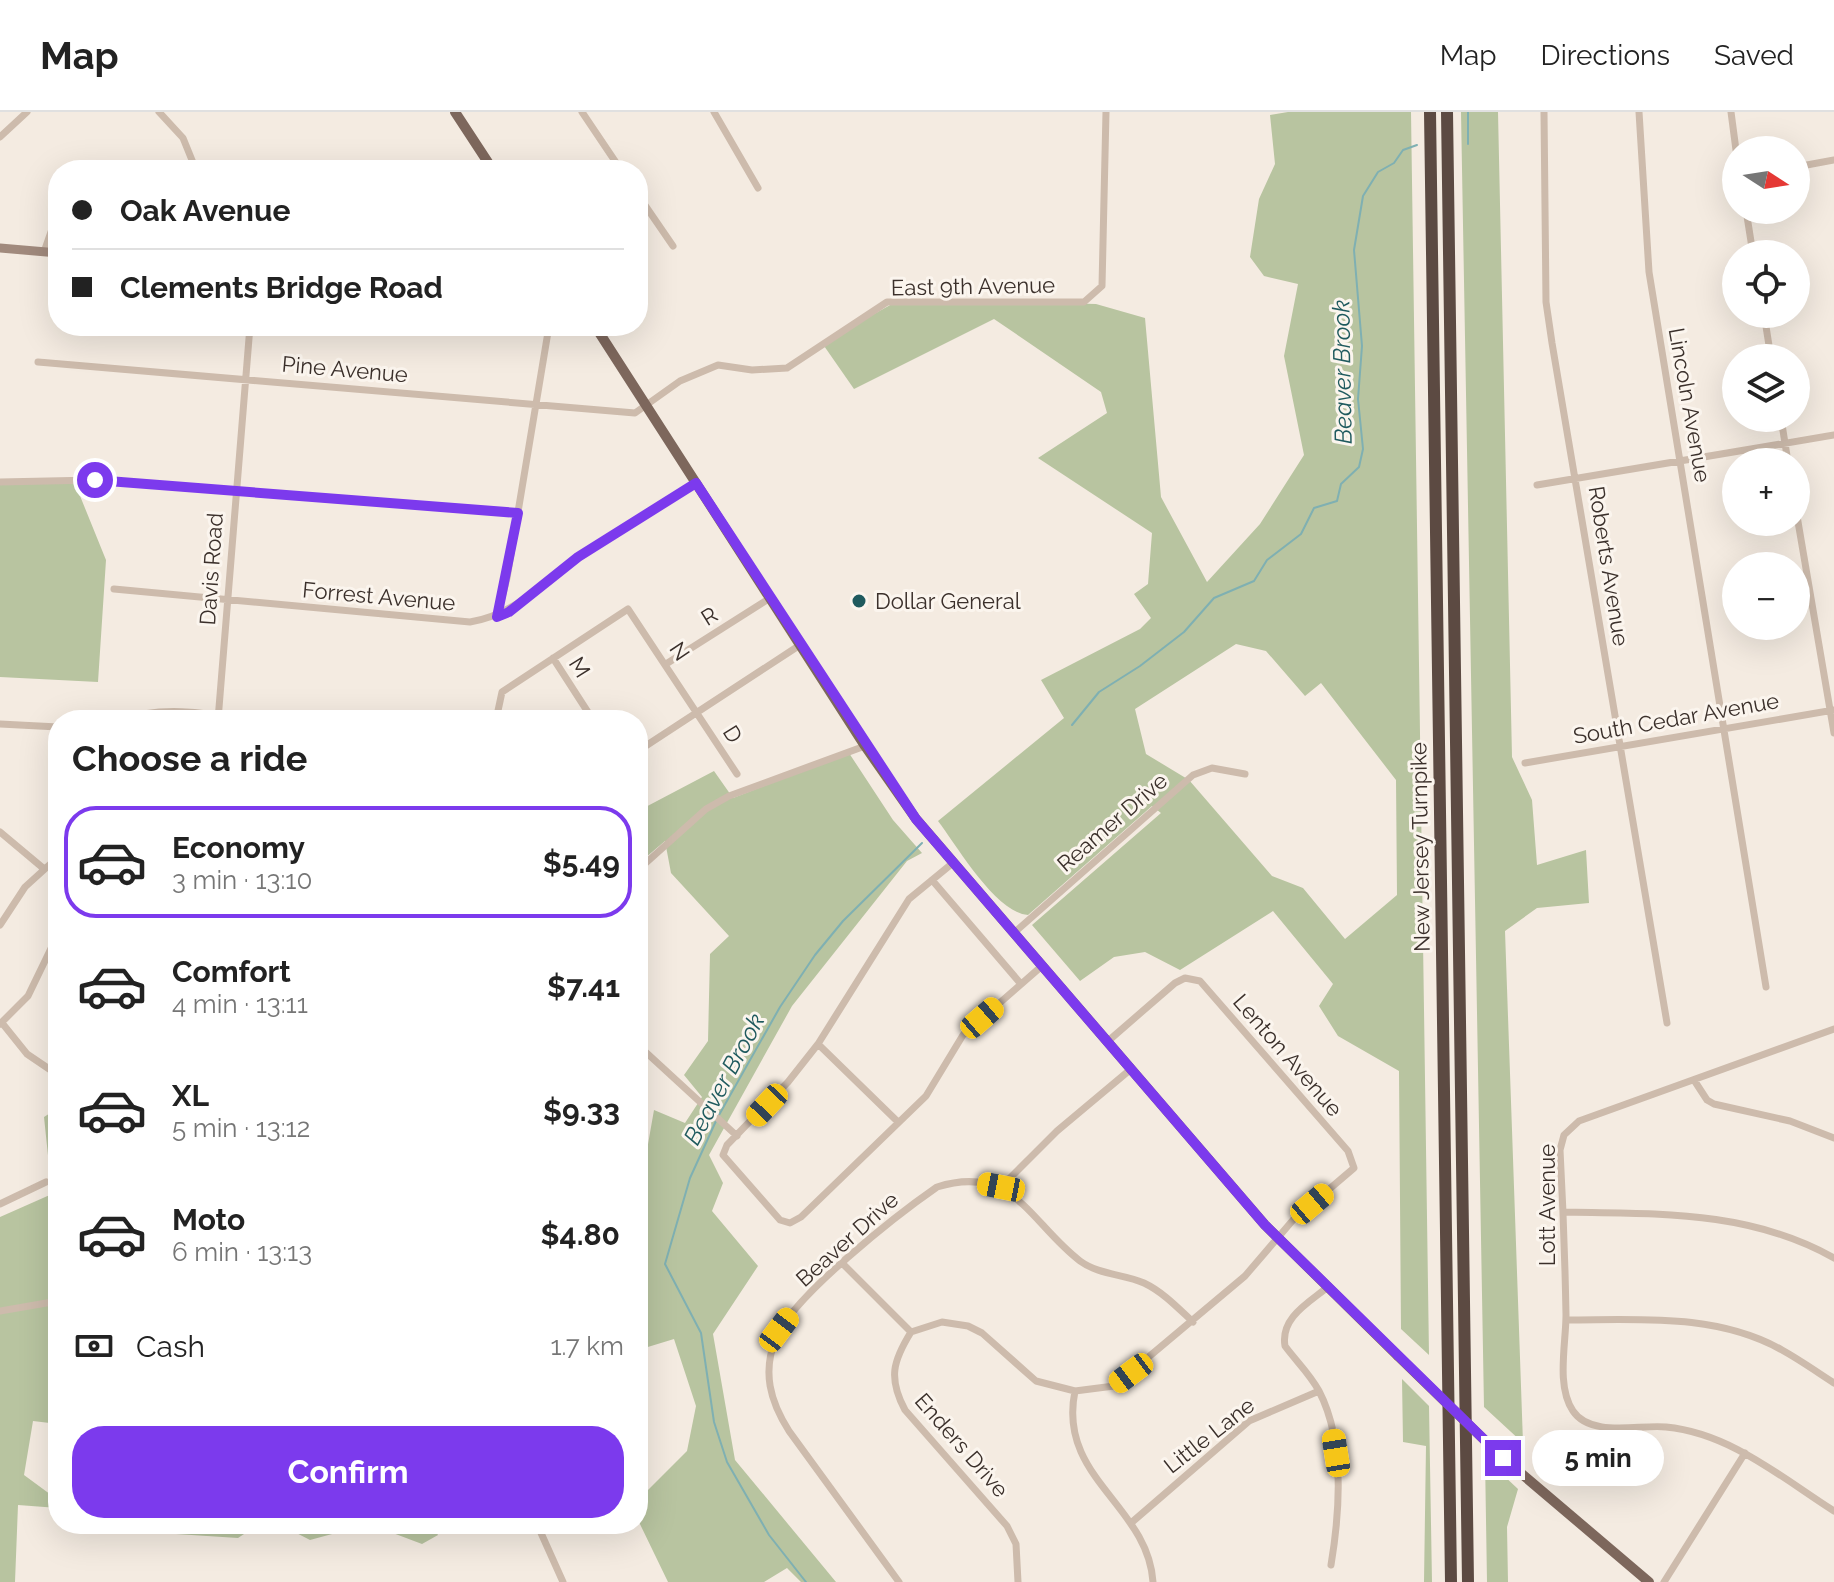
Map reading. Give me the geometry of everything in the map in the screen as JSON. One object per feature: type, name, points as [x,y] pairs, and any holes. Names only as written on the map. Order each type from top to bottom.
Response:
[{"type":"highway","name":"New Jersey Turnpike","points":[[1430,112],[1451,1582]]},
{"type":"highway","name":"New Jersey Turnpike","points":[[1447,112],[1468,1582]]},
{"type":"main road","points":[[455,112],[486,160]]},
{"type":"main road","points":[[602,336],[865,746],[916,819],[1278,1237],[1503,1458],[1649,1582]]},
{"type":"street","points":[[0,137],[27,112]]},
{"type":"street","points":[[159,112],[183,138],[192,160]]},
{"type":"street","points":[[582,112],[614,160]]},
{"type":"street","points":[[714,112],[758,188]]},
{"type":"street","name":"East 9th Avenue","points":[[647,406],[680,381],[718,365],[752,370],[787,368],[887,302],[1084,302],[1094,296],[1102,286],[1106,112]]},
{"type":"street","name":"Roberts Avenue","points":[[1544,112],[1546,302],[1621,745],[1627,802],[1667,1023]]},
{"type":"street","name":"Lincoln Avenue","points":[[1639,112],[1649,272],[1766,987]]},
{"type":"street","points":[[1731,112],[1734,136]]},
{"type":"street","points":[[1810,164],[1834,160]]},
{"type":"street","points":[[648,210],[673,246]]},
{"type":"street","points":[[44,252],[48,241]]},
{"type":"street","points":[[0,248],[48,252]]},
{"type":"street","name":"Davis Road","points":[[219,710],[234,489],[249,336]]},
{"type":"street","points":[[497,617],[547,336]]},
{"type":"street","name":"Pine Avenue","points":[[38,362],[635,413],[647,406]]},
{"type":"street","points":[[1783,432],[1786,448]]},
{"type":"street","points":[[1537,485],[1834,435]]},
{"type":"street","points":[[0,482],[95,480],[518,513]]},
{"type":"street","name":"Forrest Avenue","points":[[114,589],[470,622],[509,612],[578,557],[696,483]]},
{"type":"street","points":[[1801,536],[1834,733]]},
{"type":"street","name":"R","points":[[666,664],[770,598]]},
{"type":"street","name":"N","points":[[553,658],[630,609],[699,712]]},
{"type":"street","points":[[648,745],[800,645]]},
{"type":"street","points":[[498,710],[502,692],[553,658]]},
{"type":"street","name":"M","points":[[553,658],[586,710]]},
{"type":"street","name":"South Cedar Avenue","points":[[1525,763],[1832,710]]},
{"type":"street","name":"D","points":[[699,712],[737,774]]},
{"type":"street","points":[[0,724],[48,726]]},
{"type":"street","points":[[648,861],[706,809],[729,796],[865,746]]},
{"type":"street","name":"Reamer Drive","points":[[1015,932],[1193,775],[1212,768],[1245,774]]},
{"type":"street","points":[[0,832],[43,868]]},
{"type":"street","points":[[954,862],[909,899],[818,1044],[788,1082],[724,1150],[725,1161],[780,1220],[790,1223],[812,1207],[926,1096],[963,1035],[1043,965]]},
{"type":"street","points":[[0,925],[11,905],[48,864]]},
{"type":"street","points":[[932,880],[1021,984]]},
{"type":"street","points":[[48,955],[28,996],[1,1023],[27,1054],[48,1068]]},
{"type":"street","name":"Lenton Avenue","points":[[1107,1042],[1175,983],[1189,979],[1200,981],[1355,1163],[1350,1172],[1278,1237]]},
{"type":"street","name":"Lott Avenue","points":[[1745,1453],[1688,1430],[1603,1427],[1577,1416],[1568,1400],[1564,1364],[1566,1320],[1560,1150],[1568,1128],[1834,1029]]},
{"type":"street","points":[[818,1044],[897,1121]]},
{"type":"street","points":[[648,1054],[737,1136]]},
{"type":"street","points":[[1131,1069],[1057,1131],[1001,1187],[1018,1196],[1080,1261],[1095,1269],[1142,1282],[1193,1322]]},
{"type":"street","points":[[1694,1080],[1714,1104],[1790,1121],[1834,1138]]},
{"type":"street","points":[[0,1204],[46,1182]]},
{"type":"street","name":"Beaver Drive","points":[[899,1582],[774,1407],[768,1369],[779,1330],[843,1264],[937,1187],[954,1182],[1001,1187]]},
{"type":"street","points":[[1563,1212],[1721,1217],[1775,1231],[1834,1258]]},
{"type":"street","points":[[843,1264],[911,1332],[942,1322],[968,1326],[1004,1351],[1036,1381],[1075,1391],[1114,1386],[1245,1276],[1278,1237]]},
{"type":"street","points":[[1329,1286],[1293,1316],[1283,1338],[1285,1346],[1319,1391],[1332,1423],[1336,1453],[1335,1541],[1331,1565]]},
{"type":"street","points":[[0,1311],[48,1303]]},
{"type":"street","points":[[1566,1320],[1675,1320],[1714,1325],[1781,1349],[1834,1383]]},
{"type":"street","name":"Enders Drive","points":[[911,1332],[893,1369],[897,1395],[905,1410],[1007,1526],[1016,1544],[1018,1582]]},
{"type":"street","points":[[1075,1391],[1072,1420],[1079,1452],[1092,1475],[1141,1540],[1153,1582]]},
{"type":"street","name":"Little Lane","points":[[1131,1523],[1249,1421],[1319,1391]]},
{"type":"street","points":[[1664,1582],[1745,1453],[1834,1511]]},
{"type":"street","points":[[541,1534],[563,1582]]},
{"type":"green space","points":[[1288,112],[1411,112],[1429,1355],[1401,1329],[1399,1071],[1338,1036],[1319,1006],[1333,984],[1273,911],[1180,970],[1145,952],[1114,957],[1080,981],[1032,925],[1161,813],[1152,806],[1028,915],[1003,903],[990,891],[938,821],[1064,718],[1041,680],[1140,629],[1151,618],[1134,594],[1148,584],[1152,533],[1038,458],[1107,413],[1101,392],[994,319],[854,389],[822,343],[901,299],[1096,304],[1145,318],[1161,497],[1207,582],[1260,524],[1304,455],[1284,356],[1298,284],[1264,276],[1250,257],[1259,199],[1275,164],[1270,115]],"holes":[[[1236,644],[1266,651],[1305,696],[1321,683],[1396,780],[1397,895],[1345,939],[1303,888],[1272,876],[1189,780],[1146,754],[1135,709]]]},
{"type":"green space","points":[[1461,112],[1498,112],[1512,757],[1532,800],[1537,865],[1586,850],[1589,903],[1537,908],[1505,931],[1523,1443],[1484,1407]]},
{"type":"green space","points":[[0,481],[74,481],[106,560],[98,682],[0,677]]},
{"type":"green space","points":[[849,753],[893,820],[922,853],[907,861],[792,1006],[709,1155],[723,1183],[712,1211],[758,1266],[713,1334],[735,1460],[836,1582],[801,1582],[787,1568],[764,1582],[668,1582],[645,1534],[648,1534],[648,1490],[687,1451],[696,1406],[674,1339],[648,1347],[648,1144],[654,1110],[685,1123],[702,1097],[684,1075],[708,1041],[710,954],[729,936],[671,873],[665,841],[648,855],[648,806],[714,771],[733,798]]},
{"type":"green space","points":[[48,1114],[48,1156],[44,1117]]},
{"type":"green space","points":[[48,1196],[48,1423],[33,1421],[24,1475],[48,1493],[48,1507],[18,1505],[15,1582],[0,1582],[0,1217]]},
{"type":"green space","points":[[1402,1379],[1429,1406],[1432,1582],[1424,1582],[1426,1446],[1403,1442]]},
{"type":"green space","points":[[1485,1458],[1518,1489],[1507,1527],[1508,1582],[1487,1582]]},
{"type":"green space","points":[[176,1534],[244,1534],[238,1538]]},
{"type":"green space","points":[[298,1534],[332,1534],[310,1540]]},
{"type":"green space","points":[[396,1534],[437,1534],[422,1544]]},
{"type":"waterway","name":"Beaver Brook","points":[[1468,112],[1468,144]]},
{"type":"waterway","name":"Beaver Brook","points":[[1072,725],[1099,692],[1140,666],[1184,632],[1214,598],[1254,581],[1267,560],[1301,534],[1314,508],[1337,501],[1341,484],[1359,467],[1363,449],[1358,399],[1362,346],[1354,250],[1363,196],[1378,172],[1394,163],[1403,150],[1417,145]]},
{"type":"waterway","name":"Beaver Brook","points":[[719,1115],[780,1007],[815,955],[843,921],[922,843]]},
{"type":"waterway","name":"Beaver Brook","points":[[716,1121],[690,1178],[665,1264],[701,1333],[714,1422],[727,1462],[769,1535],[806,1582]]},
{"type":"place","name":"Dollar General","points":[[859,601]]},
{"type":"route","points":[[95,480],[518,513],[497,617],[509,612],[578,557],[696,483],[865,746],[916,819],[1265,1225],[1503,1458]]}]
